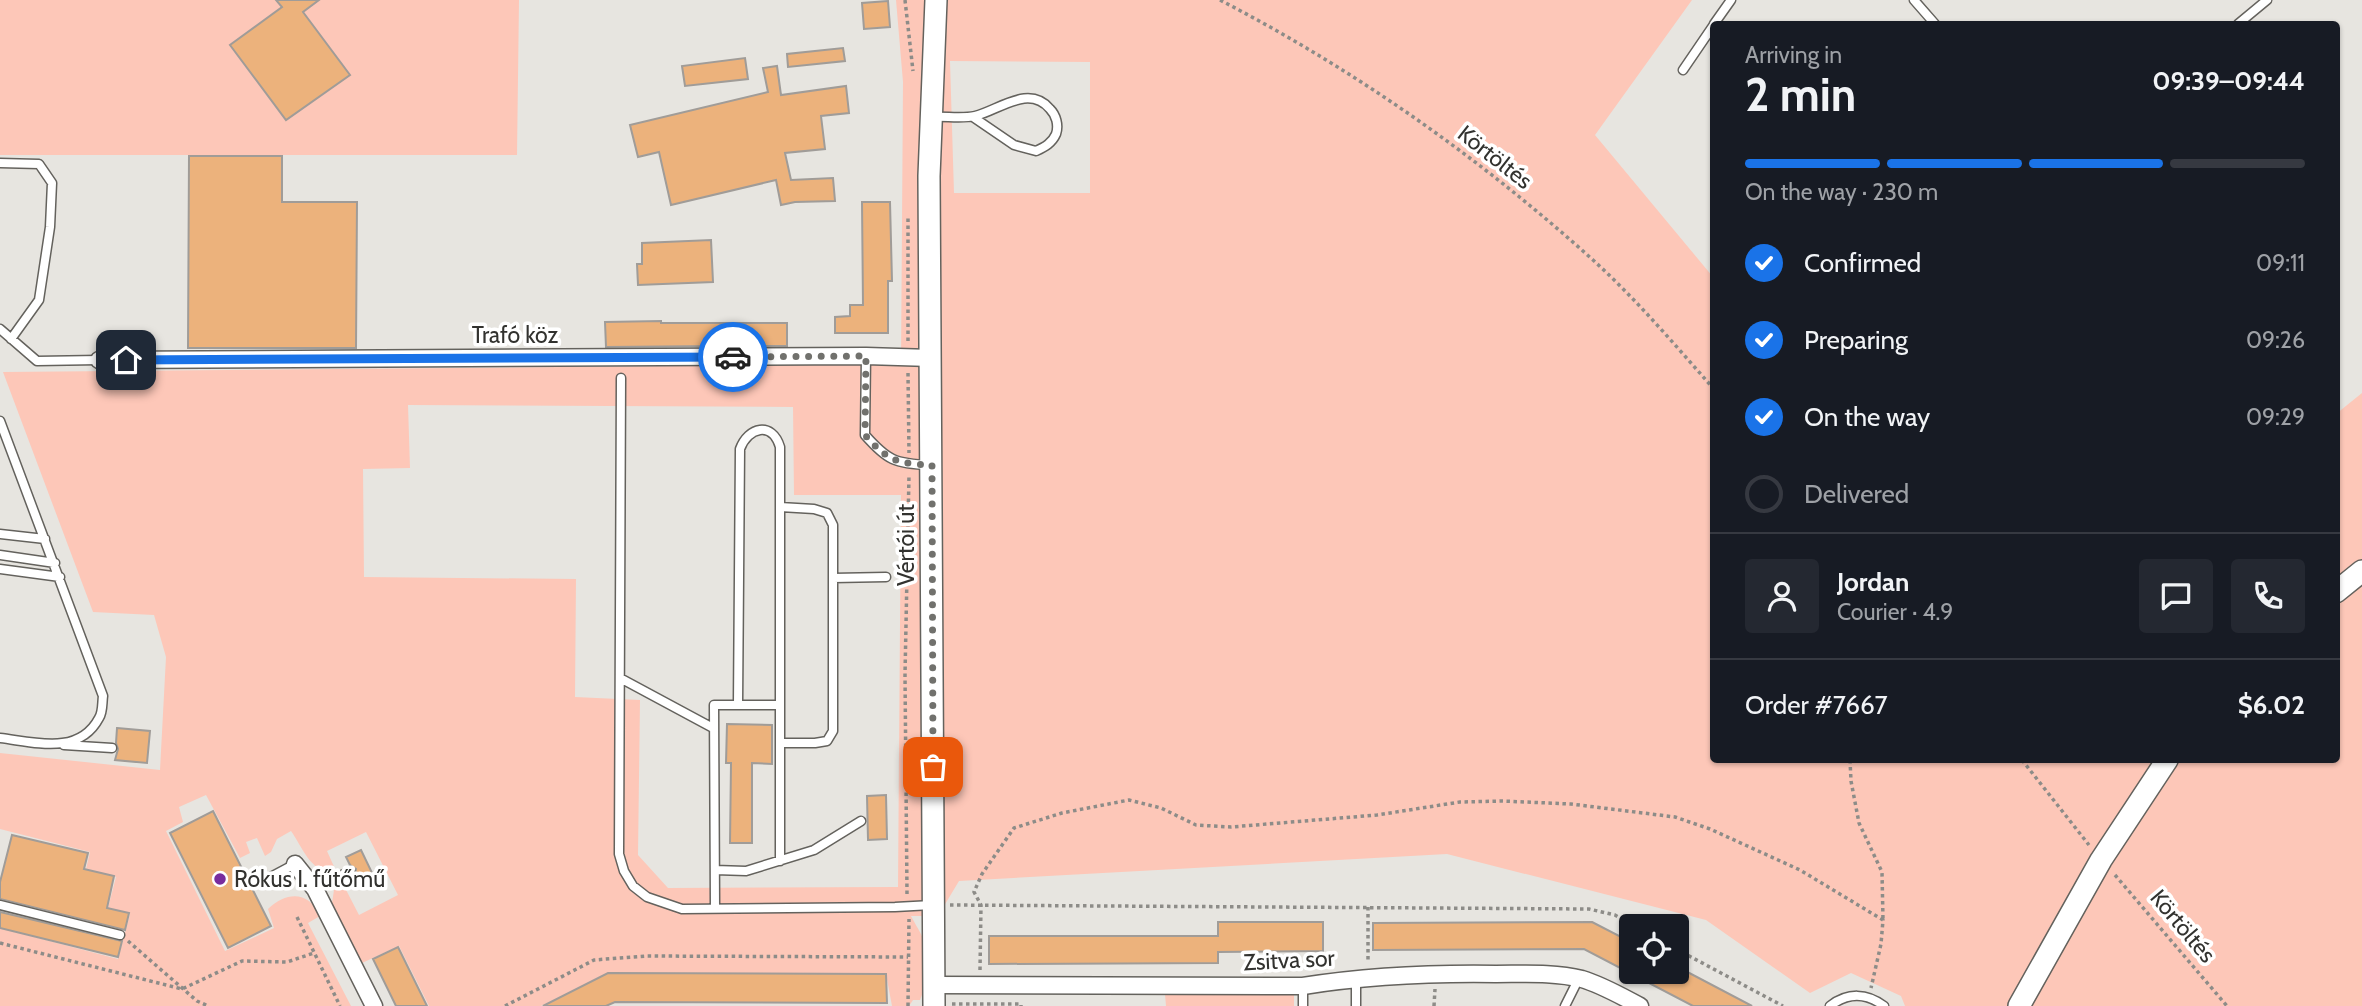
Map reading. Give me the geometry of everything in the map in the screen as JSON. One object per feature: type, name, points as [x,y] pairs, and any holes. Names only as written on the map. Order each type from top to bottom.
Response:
[{"type":"street","name":"Vértói út","points":[[934,998],[929,176],[936,0]]},
{"type":"street","name":"Trafó köz","points":[[99,360],[866,356],[931,358]]},
{"type":"street","points":[[2340,589],[2362,570]]},
{"type":"street","points":[[2019,1006],[2165,763]]},
{"type":"street","points":[[295,864],[315,889],[374,1006]]},
{"type":"street","name":"Zsitva sor","points":[[934,998],[980,985],[1303,986],[1362,977],[1435,973],[1547,974],[1579,978],[1640,1006]]},
{"type":"lane","points":[[1717,21],[1731,0]]},
{"type":"lane","points":[[1914,0],[1932,21]]},
{"type":"lane","points":[[2242,21],[2267,0]]},
{"type":"lane","points":[[1683,70],[1710,31]]},
{"type":"lane","points":[[932,117],[973,117],[1031,97],[1046,104],[1053,112],[1057,127],[1051,142],[1036,151],[1014,145],[973,117]]},
{"type":"lane","points":[[0,163],[39,164],[52,183],[50,227],[39,300],[11,339]]},
{"type":"lane","points":[[0,329],[37,361],[99,360]]},
{"type":"lane","points":[[866,356],[865,435],[883,456],[910,464],[932,465]]},
{"type":"lane","points":[[621,378],[619,854],[624,871],[633,886],[647,897],[682,909],[933,905]]},
{"type":"lane","points":[[0,421],[4,442],[55,563],[103,696],[100,717],[84,736],[61,745]]},
{"type":"lane","points":[[738,705],[740,449],[744,439],[753,430],[762,430],[772,433],[780,447],[780,861]]},
{"type":"lane","points":[[780,507],[814,509],[827,513],[833,525],[831,737],[827,741],[815,743],[780,743]]},
{"type":"lane","points":[[0,534],[45,539]]},
{"type":"lane","points":[[0,555],[55,563]]},
{"type":"lane","points":[[0,569],[60,577]]},
{"type":"lane","points":[[833,578],[886,577]]},
{"type":"lane","points":[[620,678],[713,728]]},
{"type":"lane","points":[[715,908],[714,705],[779,705]]},
{"type":"lane","points":[[0,738],[112,748]]},
{"type":"lane","points":[[715,870],[746,871],[814,850],[861,821]]},
{"type":"lane","points":[[263,881],[295,864]]},
{"type":"lane","points":[[315,889],[350,871]]},
{"type":"lane","points":[[0,905],[124,937]]},
{"type":"lane","points":[[1356,1006],[1362,977]]},
{"type":"lane","points":[[1565,1006],[1579,978]]},
{"type":"lane","points":[[1303,986],[1303,1006]]},
{"type":"lane","points":[[1830,1006],[1850,996],[1869,997],[1884,1006]]},
{"type":"path","points":[[905,0],[913,77],[933,86]]},
{"type":"path","name":"Körtöltés","points":[[1220,0],[1272,27],[1374,89],[1482,167],[1595,261],[1710,385]]},
{"type":"path","points":[[908,210],[910,464],[905,675],[908,1006]]},
{"type":"path","points":[[1850,763],[1859,823],[1882,872],[1881,944],[1869,997]]},
{"type":"path","name":"Körtöltés","points":[[2024,763],[2106,865],[2227,1006]]},
{"type":"path","points":[[980,1004],[981,905],[974,892],[982,874],[1013,828],[1062,813],[1129,800],[1161,808],[1196,825],[1231,827],[1377,815],[1460,802],[1502,801],[1571,804],[1675,817],[1710,829],[1800,870],[1883,920]]},
{"type":"path","points":[[933,905],[1589,909],[1619,917]]},
{"type":"path","points":[[1362,977],[1368,907]]},
{"type":"path","points":[[297,917],[340,1006]]},
{"type":"path","points":[[124,937],[182,989],[208,1006]]},
{"type":"path","points":[[0,943],[182,989],[242,961],[287,962],[314,953]]},
{"type":"path","points":[[1689,955],[1783,1006]]},
{"type":"path","points":[[505,1006],[594,960],[646,956],[909,957]]},
{"type":"path","points":[[934,998],[1021,1006]]},
{"type":"shaded area","points":[[0,0],[519,0],[517,155],[0,155]]},
{"type":"shaded area","points":[[896,0],[1692,0],[1595,135],[1710,273],[1710,763],[2340,763],[2340,411],[2362,393],[2362,1006],[1905,1006],[1901,996],[1851,973],[1810,993],[1706,920],[1447,854],[959,881],[938,916],[911,916],[923,939],[926,963],[920,1000],[913,1000],[909,1006],[892,1006],[886,974],[615,973],[602,976],[541,1006],[429,1006],[399,946],[362,963],[332,903],[334,890],[343,884],[359,915],[398,895],[366,832],[327,851],[336,871],[328,871],[314,865],[291,831],[277,839],[271,852],[265,856],[257,838],[246,842],[250,853],[240,858],[206,795],[179,807],[183,822],[166,831],[225,951],[274,928],[268,909],[275,903],[290,897],[304,898],[320,916],[308,923],[351,1006],[0,1006],[0,928],[118,959],[130,914],[108,908],[116,877],[86,869],[90,852],[0,829],[0,753],[160,770],[166,657],[154,615],[93,612],[3,372],[901,364],[903,82]],"holes":[[[950,61],[1090,62],[1090,193],[954,193]],[[408,405],[793,407],[794,495],[901,495],[898,887],[668,888],[638,855],[640,700],[575,697],[576,579],[364,577],[363,469],[410,468]]]},
{"type":"shaded area","points":[[1165,994],[1294,995],[1294,1006],[1166,1006]]},
{"type":"building","points":[[276,0],[319,0],[303,12],[350,75],[286,120],[230,45],[282,7]]},
{"type":"building","points":[[888,1],[890,27],[864,29],[862,3]]},
{"type":"building","points":[[843,48],[845,61],[788,67],[787,54]]},
{"type":"building","points":[[745,58],[748,79],[685,86],[682,66]]},
{"type":"building","points":[[777,66],[781,95],[846,86],[849,113],[821,116],[825,149],[785,153],[791,180],[833,178],[835,201],[781,205],[776,180],[671,205],[659,152],[638,157],[630,125],[768,92],[763,68]]},
{"type":"building","points":[[189,156],[282,156],[282,202],[357,202],[356,348],[188,348]]},
{"type":"building","points":[[862,202],[890,202],[892,281],[888,281],[888,333],[835,333],[835,317],[850,316],[850,305],[863,305]]},
{"type":"building","points":[[711,240],[713,282],[638,285],[637,264],[642,264],[642,243]]},
{"type":"building","points":[[605,322],[787,323],[787,346],[760,346],[760,342],[719,342],[719,346],[606,347]]},
{"type":"building","points":[[727,724],[772,725],[772,764],[752,763],[752,843],[730,843],[731,763],[726,763]]},
{"type":"building","points":[[117,728],[150,731],[147,763],[115,760],[118,749]]},
{"type":"building","points":[[886,795],[887,839],[868,840],[867,796]]},
{"type":"building","name":"Rókus I. fűtőmű","points":[[213,811],[271,926],[228,948],[170,833]]},
{"type":"building","points":[[12,835],[88,853],[84,869],[114,876],[107,908],[129,913],[125,930],[0,899],[0,882]]},
{"type":"building","points":[[361,850],[375,879],[361,886],[355,875],[356,869],[346,857]]},
{"type":"building","points":[[0,912],[122,941],[118,957],[0,928]]},
{"type":"building","points":[[1218,922],[1323,922],[1323,951],[1218,952],[1218,963],[989,964],[989,936],[1218,936]]},
{"type":"building","points":[[1592,922],[1619,936],[1619,967],[1584,949],[1373,950],[1373,923]]},
{"type":"building","points":[[398,947],[427,1006],[396,1006],[373,959]]},
{"type":"building","points":[[608,973],[886,974],[887,1003],[615,1002],[606,1006],[543,1006]]},
{"type":"building","points":[[1689,973],[1752,1006],[1693,1006],[1651,984],[1689,984]]},
{"type":"way so far","points":[[733,357],[866,356],[865,435],[883,456],[910,464],[932,465],[933,767]]},
{"type":"place","name":"Rókus I. fűtőmű","points":[[220,879]]},
{"type":"route","points":[[126,360],[733,357]]}]
